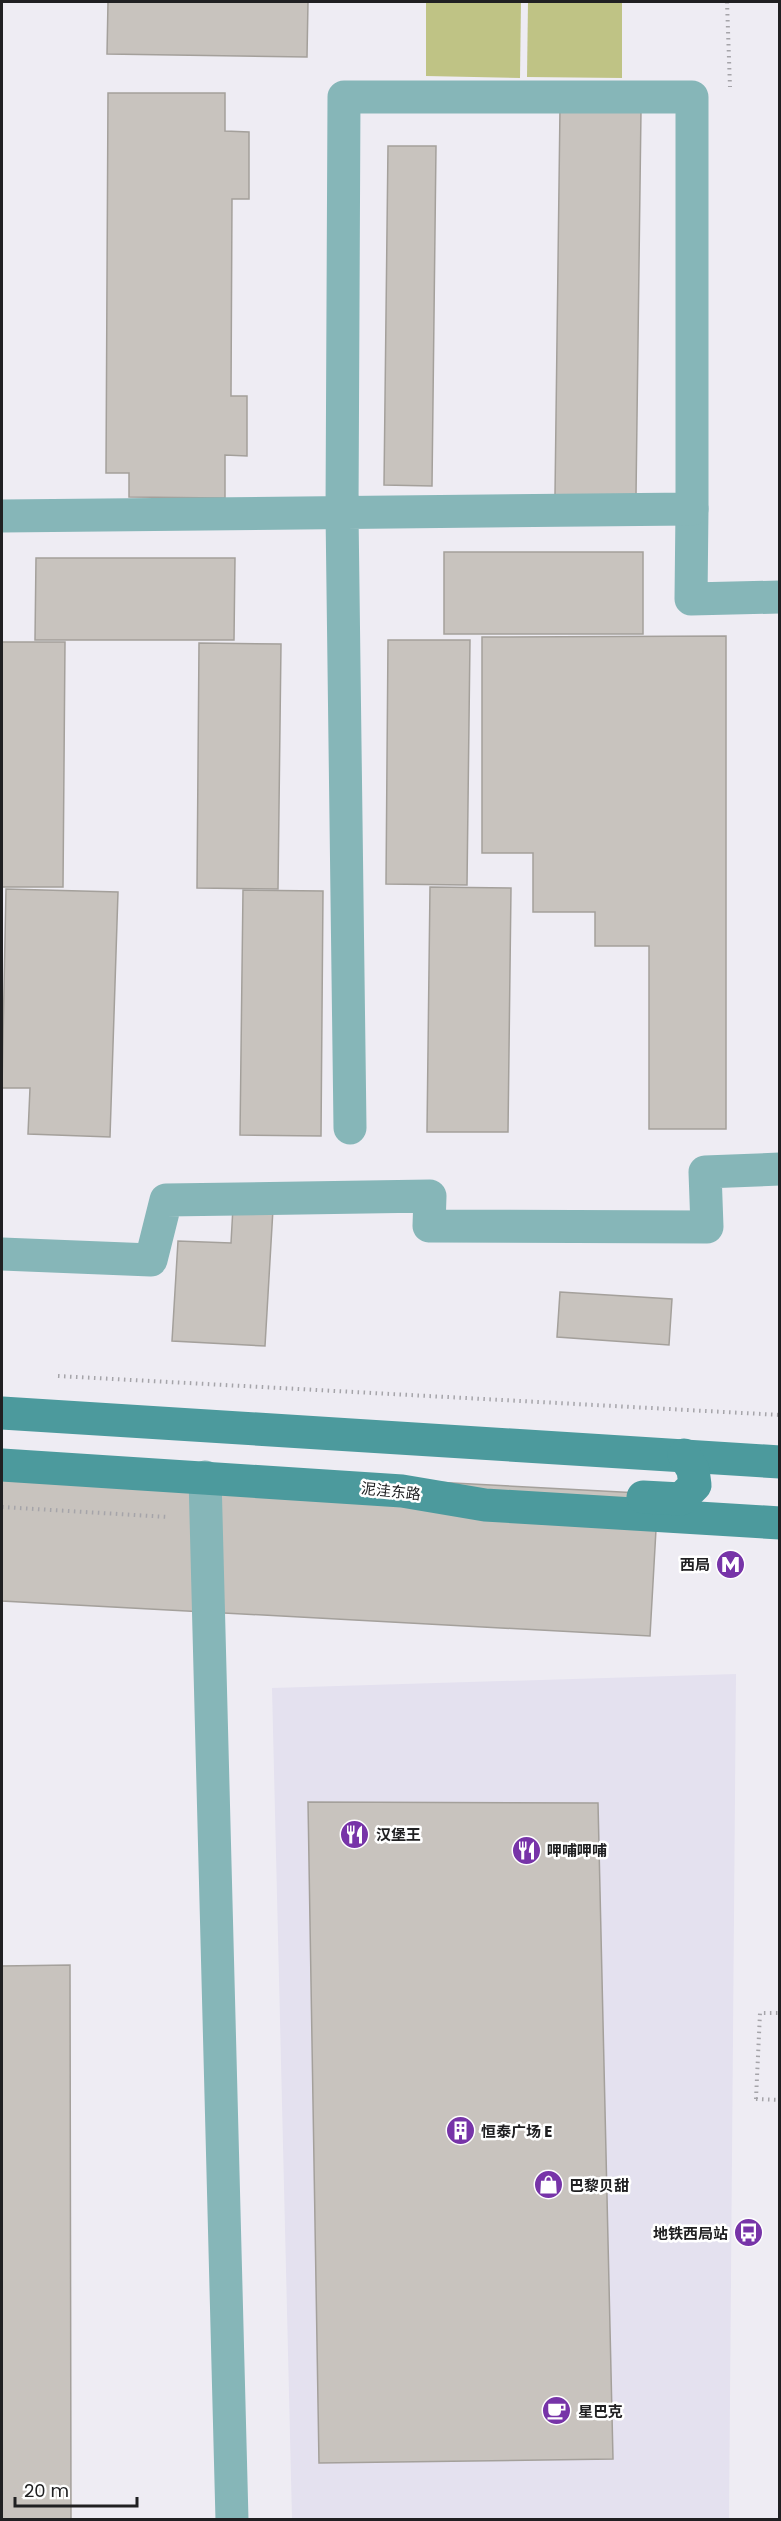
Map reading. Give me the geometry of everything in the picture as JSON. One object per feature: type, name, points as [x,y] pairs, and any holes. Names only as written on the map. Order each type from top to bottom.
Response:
[{"type":"main road","points":[[2,1413],[780,1462]]},
{"type":"main road","points":[[402,1491],[488,1489],[681,1498],[694,1485],[693,1470],[684,1455]]},
{"type":"main road","name":"泥洼东路","points":[[2,1465],[402,1491],[484,1505],[780,1523]]},
{"type":"street","points":[[350,1128],[342,512],[344,97],[692,98],[691,598],[780,597]]},
{"type":"street","points":[[2,516],[692,509]]},
{"type":"street","points":[[2,1254],[151,1260],[166,1200],[430,1196],[429,1226],[707,1227],[705,1172],[780,1169]]},
{"type":"street","points":[[205,1477],[232,2520]]},
{"type":"path","points":[[727,2],[731,95]]},
{"type":"path","points":[[47,1375],[780,1415]]},
{"type":"path","points":[[780,2013],[760,2013],[756,2099],[780,2100]]},
{"type":"shaded area","points":[[736,1674],[729,2519],[292,2519],[272,1688]]},
{"type":"green space","points":[[426,2],[521,2],[520,78],[426,76]]},
{"type":"green space","points":[[528,2],[622,2],[622,78],[527,77]]},
{"type":"building","points":[[108,2],[308,2],[307,57],[107,54]]},
{"type":"building","points":[[108,93],[225,93],[225,131],[249,132],[249,199],[232,199],[231,396],[247,396],[247,456],[225,455],[225,498],[129,497],[129,473],[106,473]]},
{"type":"building","points":[[560,108],[641,110],[636,496],[555,495]]},
{"type":"building","points":[[388,146],[436,146],[432,486],[384,485]]},
{"type":"building","points":[[444,552],[643,552],[643,634],[444,634]]},
{"type":"building","points":[[36,558],[235,558],[234,640],[35,640]]},
{"type":"building","points":[[726,636],[726,1129],[649,1129],[649,946],[595,946],[595,912],[533,912],[533,853],[482,853],[482,637]]},
{"type":"building","points":[[388,640],[470,640],[467,885],[386,884]]},
{"type":"building","points":[[2,642],[65,642],[63,887],[2,887]]},
{"type":"building","points":[[199,643],[281,644],[278,889],[197,888]]},
{"type":"building","points":[[430,887],[511,888],[508,1132],[427,1132]]},
{"type":"building","points":[[6,889],[118,892],[110,1137],[28,1134],[30,1088],[2,1088]]},
{"type":"building","points":[[243,890],[323,891],[321,1136],[240,1135]]},
{"type":"building","points":[[233,1207],[273,1209],[265,1346],[172,1341],[178,1241],[231,1243]]},
{"type":"building","points":[[560,1292],[672,1299],[669,1345],[557,1337]]},
{"type":"building","points":[[2,1459],[658,1494],[650,1636],[2,1601]]},
{"type":"building","name":"恒泰广场 E","points":[[308,1802],[598,1803],[613,2459],[319,2463]]},
{"type":"building","points":[[70,1965],[71,2520],[2,2520],[2,1966]]},
{"type":"place","name":"西局","points":[[731,1564]]},
{"type":"place","name":"汉堡王","points":[[355,1834]]},
{"type":"place","name":"呷哺呷哺","points":[[526,1850]]},
{"type":"place","name":"恒泰广场 E","points":[[460,2131]]},
{"type":"place","name":"巴黎贝甜","points":[[548,2185]]},
{"type":"place","name":"地铁西局站","points":[[749,2233]]},
{"type":"place","name":"星巴克","points":[[557,2411]]}]
